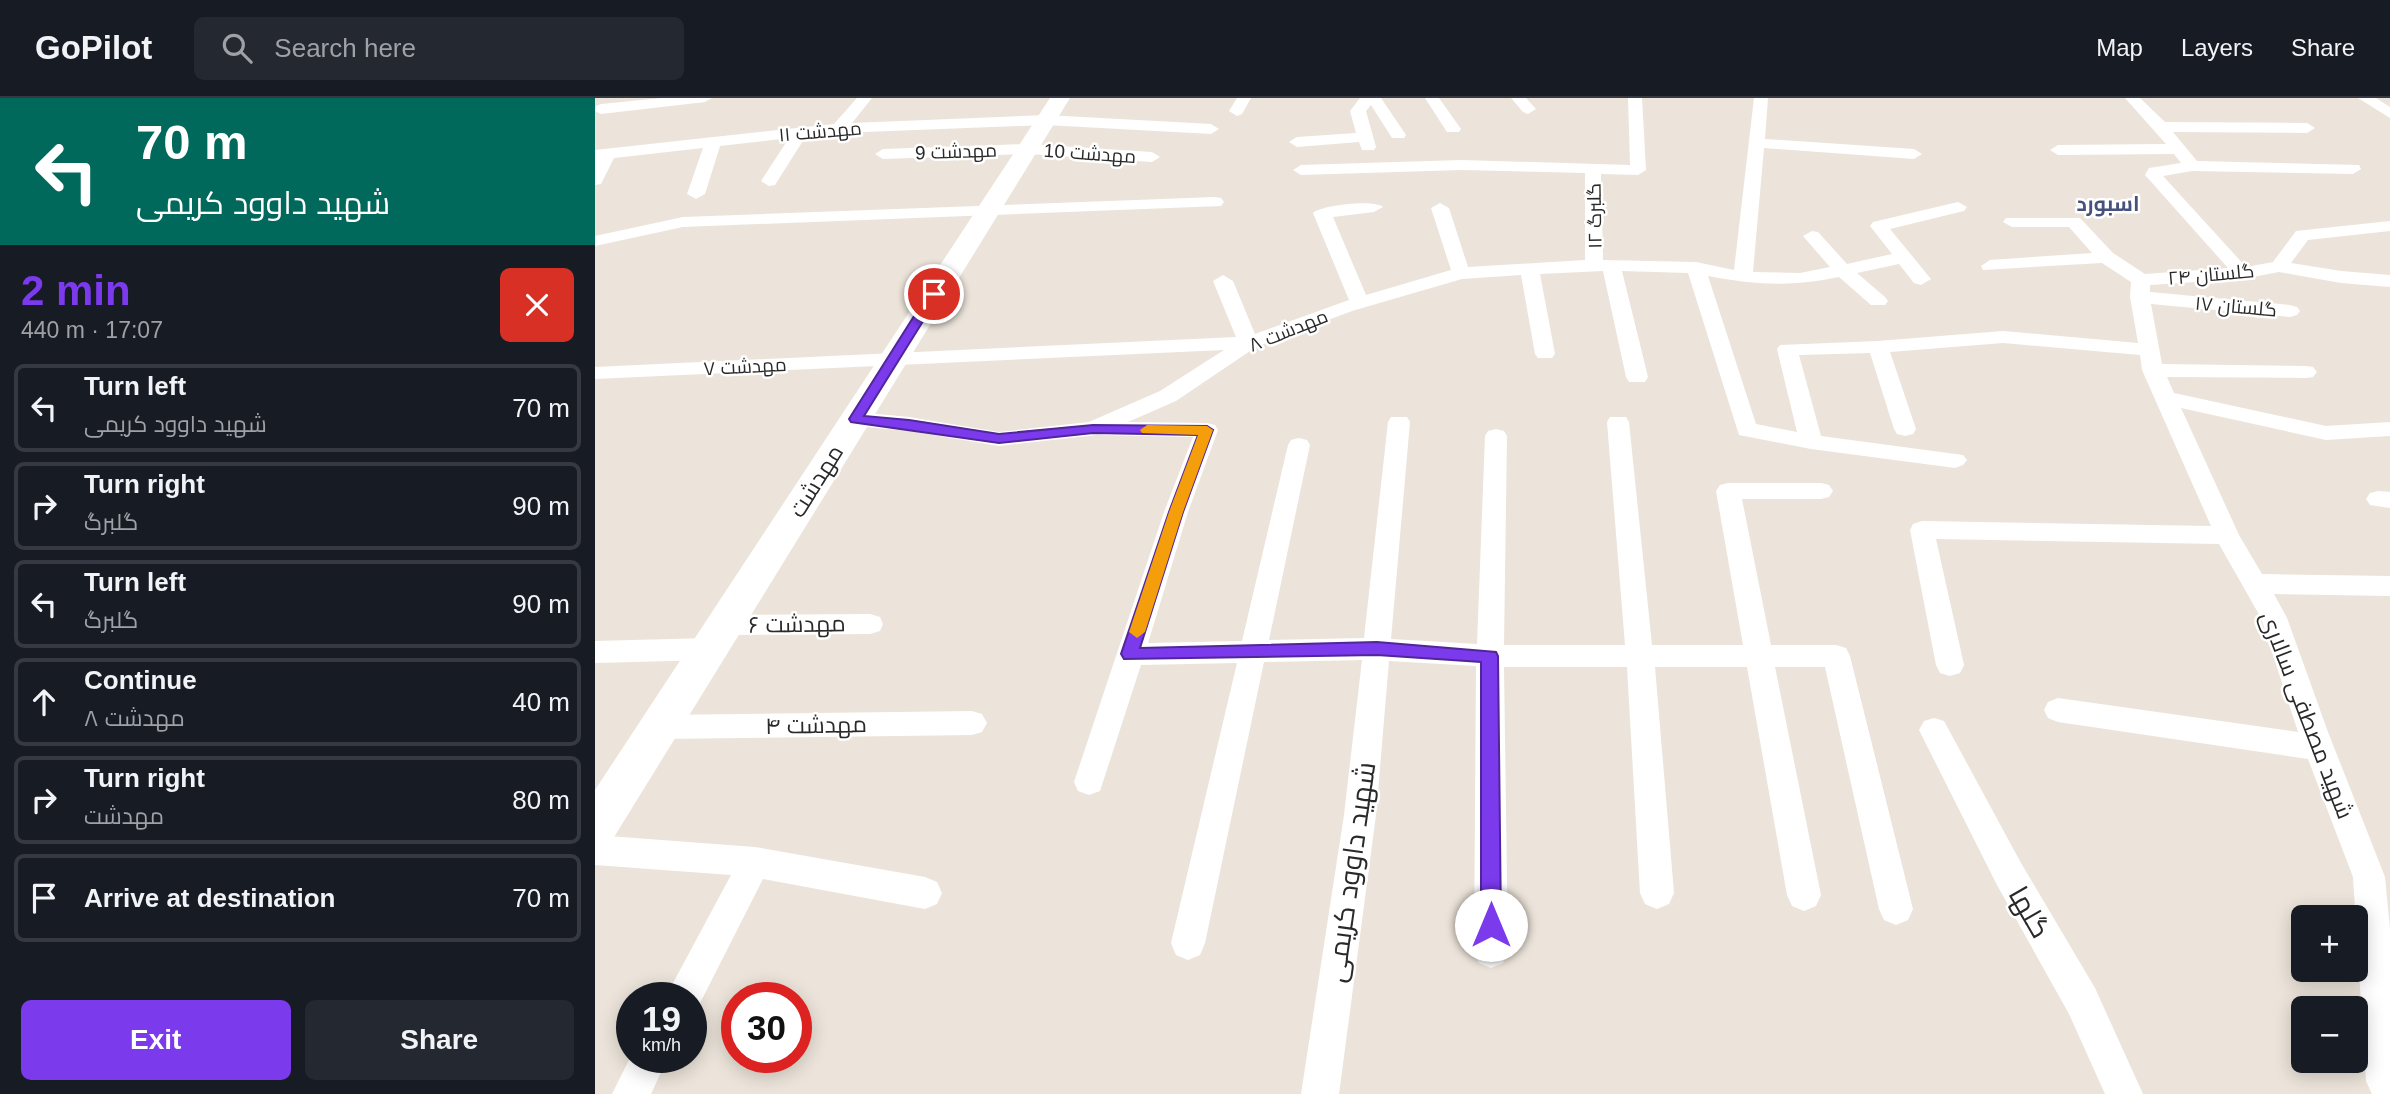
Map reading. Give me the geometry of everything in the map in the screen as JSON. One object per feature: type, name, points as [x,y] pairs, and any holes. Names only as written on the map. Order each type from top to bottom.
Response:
[{"type":"street","points":[[600,102],[697,98]]},
{"type":"street","points":[[839,128],[865,98]]},
{"type":"street","points":[[1365,135],[1357,111],[1371,98],[1398,135]]},
{"type":"street","points":[[1432,98],[1453,129]]},
{"type":"street","points":[[1301,170],[1462,165],[1638,170],[1635,98]]},
{"type":"street","points":[[1743,277],[1761,98]]},
{"type":"street","points":[[2131,98],[2161,127],[2192,166]]},
{"type":"street","points":[[2365,98],[2390,113]]},
{"type":"street","points":[[1053,109],[1211,129]]},
{"type":"street","name":"مهدشت ۱۱","points":[[601,154],[714,140],[1053,109]]},
{"type":"street","name":"مهدشت","points":[[598,819],[660,727],[1053,109]]},
{"type":"street","points":[[1315,126],[1365,135]]},
{"type":"street","points":[[2161,127],[2307,128]]},
{"type":"street","points":[[769,181],[801,132]]},
{"type":"street","points":[[1297,142],[1365,135]]},
{"type":"street","points":[[696,194],[714,140]]},
{"type":"street","points":[[1756,143],[1914,154]]},
{"type":"street","name":"مهدشت 9","points":[[883,154],[1028,149]]},
{"type":"street","name":"مهدشت 10","points":[[1028,149],[1152,157]]},
{"type":"street","points":[[2058,150],[2178,149]]},
{"type":"street","points":[[595,180],[601,154]]},
{"type":"street","points":[[2242,273],[2153,173],[2192,166],[2353,169]]},
{"type":"street","name":"گلبرگ ١٢","points":[[1593,167],[1603,266],[1637,377]]},
{"type":"street","points":[[595,241],[683,222],[1215,202]]},
{"type":"street","points":[[1360,303],[1322,213],[1374,207]]},
{"type":"street","points":[[1921,279],[1879,226],[1958,207]]},
{"type":"street","points":[[1440,208],[1461,273]]},
{"type":"street","points":[[2011,222],[2074,222],[2106,257],[2141,288]]},
{"type":"street","name":"گلستان ۲۴","points":[[2141,288],[2279,266],[2302,235],[2390,226]]},
{"type":"street","points":[[1812,236],[1843,270],[1878,300]]},
{"type":"street","points":[[1990,266],[2106,257]]},
{"type":"street","name":"مهدشت ۸","points":[[856,419],[909,424],[999,439],[1093,429],[1168,396],[1249,343],[1360,303],[1461,273],[1603,266],[1696,268],[1743,277],[1800,279],[1902,258]]},
{"type":"street","points":[[2279,266],[2341,277],[2390,281]]},
{"type":"street","points":[[1529,268],[1545,354]]},
{"type":"street","points":[[1696,268],[1747,430],[1811,442],[1955,460]]},
{"type":"street","points":[[894,358],[1249,343],[1223,281]]},
{"type":"street","name":"گلستان ۱۷","points":[[2141,288],[2290,311]]},
{"type":"street","name":"شهید مصطفی سالاری","points":[[2141,288],[2151,360],[2227,535],[2274,618],[2319,748],[2369,877],[2385,1081],[2390,1088]]},
{"type":"street","points":[[1811,442],[1787,349],[1878,347],[2003,337],[2151,360],[2306,372]]},
{"type":"street","points":[[1878,347],[1905,429]]},
{"type":"street","name":"مهدشت ۷","points":[[595,373],[894,358]]},
{"type":"street","points":[[2166,398],[2326,433],[2390,429]]},
{"type":"street","name":"شهید داوود کریمی","points":[[1320,1094],[1360,815],[1399,422]]},
{"type":"street","points":[[1618,422],[1640,657],[1657,893]]},
{"type":"street","points":[[1089,782],[1176,512],[1207,430],[1093,429]]},
{"type":"street","points":[[1491,951],[1490,656],[1496,436]]},
{"type":"street","points":[[1188,943],[1299,445]]},
{"type":"street","points":[[1804,895],[1728,491],[1821,491]]},
{"type":"street","points":[[1950,665],[1922,530],[2227,535]]},
{"type":"street","points":[[2253,584],[2390,586]]},
{"type":"street","name":"مهدشت ۶","points":[[595,652],[717,637],[870,624]]},
{"type":"street","points":[[1129,654],[1377,649],[1490,656],[1836,656],[1896,909]]},
{"type":"street","points":[[2058,709],[2319,748]]},
{"type":"street","name":"مهدشت ۴","points":[[660,727],[972,723]]},
{"type":"street","name":"گلها","points":[[1934,730],[2009,874],[2082,1001],[2124,1094]]},
{"type":"street","points":[[595,850],[755,862],[925,892]]},
{"type":"street","points":[[691,982],[755,862]]},
{"type":"street","points":[[631,1094],[642,1073]]},
{"type":"slow traffic","points":[[1137,632],[1176,512],[1207,430],[1147,430]]},
{"type":"district","name":"اسبورد","points":[[2108,204]]},
{"type":"route","points":[[934,294],[856,419],[909,424],[999,439],[1093,429],[1207,430],[1176,512],[1129,654],[1377,649],[1490,656],[1491,925]]}]
